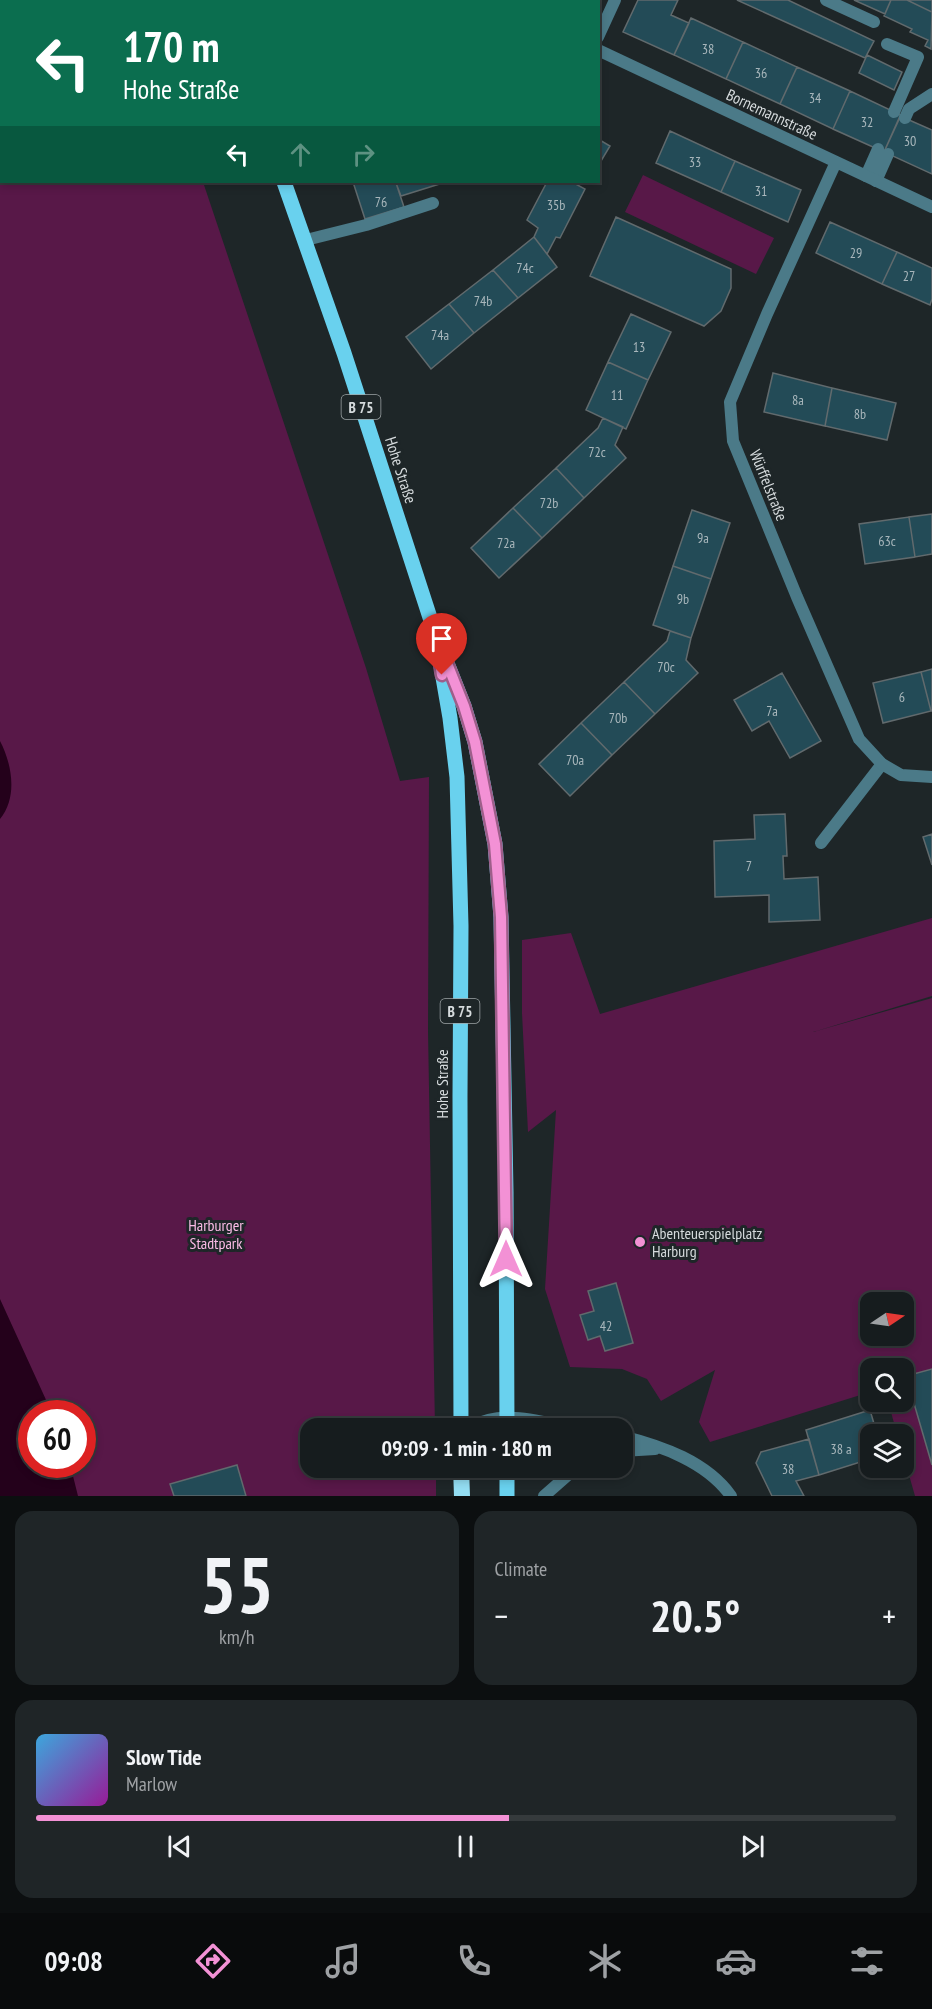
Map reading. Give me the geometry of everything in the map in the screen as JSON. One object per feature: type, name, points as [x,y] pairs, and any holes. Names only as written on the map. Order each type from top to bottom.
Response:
[{"type":"highway","points":[[461,1478],[462,1496]]},
{"type":"main road","name":"Hohe Straße","points":[[284,183],[306,240],[435,633],[464,706],[475,742],[495,844],[501,929],[507,1418]]},
{"type":"main road","name":"Hohe Straße","points":[[435,633],[450,718],[458,800],[461,926],[461,1418]]},
{"type":"main road","points":[[507,1478],[507,1496]]},
{"type":"street","points":[[600,33],[615,0]]},
{"type":"street","points":[[826,0],[874,22]]},
{"type":"street","points":[[887,44],[918,57],[900,115],[932,94]]},
{"type":"street","name":"Bornemannstraße","points":[[600,51],[932,207]]},
{"type":"street","points":[[871,178],[883,152]]},
{"type":"street","name":"Würffelstraße","points":[[836,162],[730,402],[733,441],[797,597],[859,739],[882,764],[901,775],[932,777]]},
{"type":"street","points":[[306,240],[366,225],[433,203]]},
{"type":"street","points":[[821,843],[882,764]]},
{"type":"street","points":[[633,1440],[689,1461],[722,1483],[731,1496]]},
{"type":"street","points":[[633,1450],[660,1449]]},
{"type":"street","points":[[544,1496],[564,1478]]},
{"type":"green space","points":[[643,175],[774,238],[756,274],[625,212]]},
{"type":"green space","name":"Harburger Stadtpark","points":[[0,183],[203,183],[366,668],[400,781],[429,777],[428,1031],[435,1418],[300,1418],[300,1478],[436,1478],[436,1496],[0,1496]]},
{"type":"green space","points":[[932,918],[932,996],[813,1032],[932,998],[932,1496],[915,1496],[910,1478],[914,1478],[914,1424],[894,1424],[891,1412],[914,1412],[914,1358],[860,1358],[860,1395],[710,1442],[699,1422],[715,1370],[661,1401],[647,1379],[622,1369],[570,1367],[545,1289],[556,1110],[528,1132],[522,1013],[522,940],[571,933],[600,1014]]},
{"type":"shaded area","points":[[0,741],[8,760],[11,791],[6,810],[0,819]]},
{"type":"shaded area","points":[[0,1299],[46,1400],[18,1400],[18,1478],[74,1478],[78,1496],[0,1496]]},
{"type":"building","points":[[638,0],[678,0],[671,15],[689,23],[674,55],[623,32]]},
{"type":"building","points":[[737,0],[788,0],[874,41],[865,58]]},
{"type":"building","points":[[854,0],[891,0],[885,14]]},
{"type":"building","points":[[891,0],[907,0],[932,12],[931,49],[925,46],[928,40],[910,32],[912,29],[884,16]]},
{"type":"building","points":[[907,0],[932,0],[932,12]]},
{"type":"building","points":[[691,18],[743,42],[726,79],[674,55]]},
{"type":"building","points":[[743,42],[797,67],[780,104],[726,79]]},
{"type":"building","points":[[867,55],[902,72],[894,90],[859,73]]},
{"type":"building","points":[[797,67],[850,91],[833,129],[780,104]]},
{"type":"building","points":[[850,91],[901,115],[884,152],[833,129]]},
{"type":"building","points":[[900,116],[932,130],[932,174],[884,152]]},
{"type":"building","points":[[670,131],[735,161],[721,192],[656,163]]},
{"type":"building","points":[[600,140],[610,146],[600,163]]},
{"type":"building","points":[[735,161],[801,190],[788,222],[721,192]]},
{"type":"building","points":[[353,183],[396,183],[404,207],[365,219]]},
{"type":"building","points":[[396,183],[443,183],[401,196]]},
{"type":"building","points":[[546,183],[574,183],[585,189],[560,238],[556,237],[547,254],[534,237],[538,228],[527,220]]},
{"type":"building","points":[[616,217],[731,269],[731,288],[721,311],[704,326],[590,276]]},
{"type":"building","points":[[830,222],[897,252],[882,284],[816,253]]},
{"type":"building","points":[[534,237],[557,267],[518,298],[493,270]]},
{"type":"building","points":[[897,252],[932,268],[930,305],[882,284]]},
{"type":"building","points":[[493,270],[518,298],[474,333],[449,304]]},
{"type":"building","points":[[449,304],[474,333],[431,369],[406,337]]},
{"type":"building","points":[[631,314],[671,332],[648,380],[608,362]]},
{"type":"building","points":[[608,362],[648,380],[626,429],[586,410]]},
{"type":"building","points":[[773,373],[832,388],[825,426],[764,412]]},
{"type":"building","points":[[832,388],[896,403],[887,440],[825,426]]},
{"type":"building","points":[[603,418],[623,427],[615,445],[626,458],[584,498],[556,468],[598,428]]},
{"type":"building","points":[[556,468],[584,498],[542,538],[513,508]]},
{"type":"building","points":[[513,508],[542,538],[499,578],[471,548]]},
{"type":"building","points":[[692,510],[730,523],[711,579],[673,566]]},
{"type":"building","points":[[932,514],[932,554],[915,557],[909,517]]},
{"type":"building","points":[[909,517],[915,557],[865,564],[859,524]]},
{"type":"building","points":[[673,566],[711,579],[691,638],[653,625]]},
{"type":"building","points":[[670,631],[691,638],[686,660],[698,673],[655,714],[624,682],[667,641]]},
{"type":"building","points":[[932,669],[932,711],[931,711],[921,672]]},
{"type":"building","points":[[921,672],[931,711],[883,723],[873,683]]},
{"type":"building","points":[[782,673],[821,741],[790,758],[769,721],[752,731],[734,700]]},
{"type":"building","points":[[624,682],[655,714],[612,755],[581,723]]},
{"type":"building","points":[[581,723],[612,755],[570,796],[539,764]]},
{"type":"building","points":[[785,814],[787,856],[783,856],[784,879],[818,877],[820,920],[769,922],[769,895],[715,897],[714,841],[755,839],[754,815]]},
{"type":"building","points":[[932,834],[932,865],[923,837]]},
{"type":"building","points":[[616,1283],[633,1343],[605,1351],[600,1336],[588,1340],[580,1315],[594,1311],[588,1291]]},
{"type":"building","points":[[932,1369],[932,1465],[914,1403],[914,1374]]},
{"type":"building","points":[[864,1412],[871,1412],[874,1424],[860,1424],[860,1462],[819,1475],[806,1430]]},
{"type":"building","points":[[809,1439],[819,1475],[796,1481],[804,1496],[772,1496],[756,1463],[761,1452]]},
{"type":"building","points":[[237,1465],[246,1496],[174,1496],[170,1484]]},
{"type":"place","name":"Abenteuerspielplatz Harburg","points":[[640,1242]]},
{"type":"route","points":[[442,675],[435,633],[464,706],[475,742],[495,844],[501,917],[506,1259]]}]
